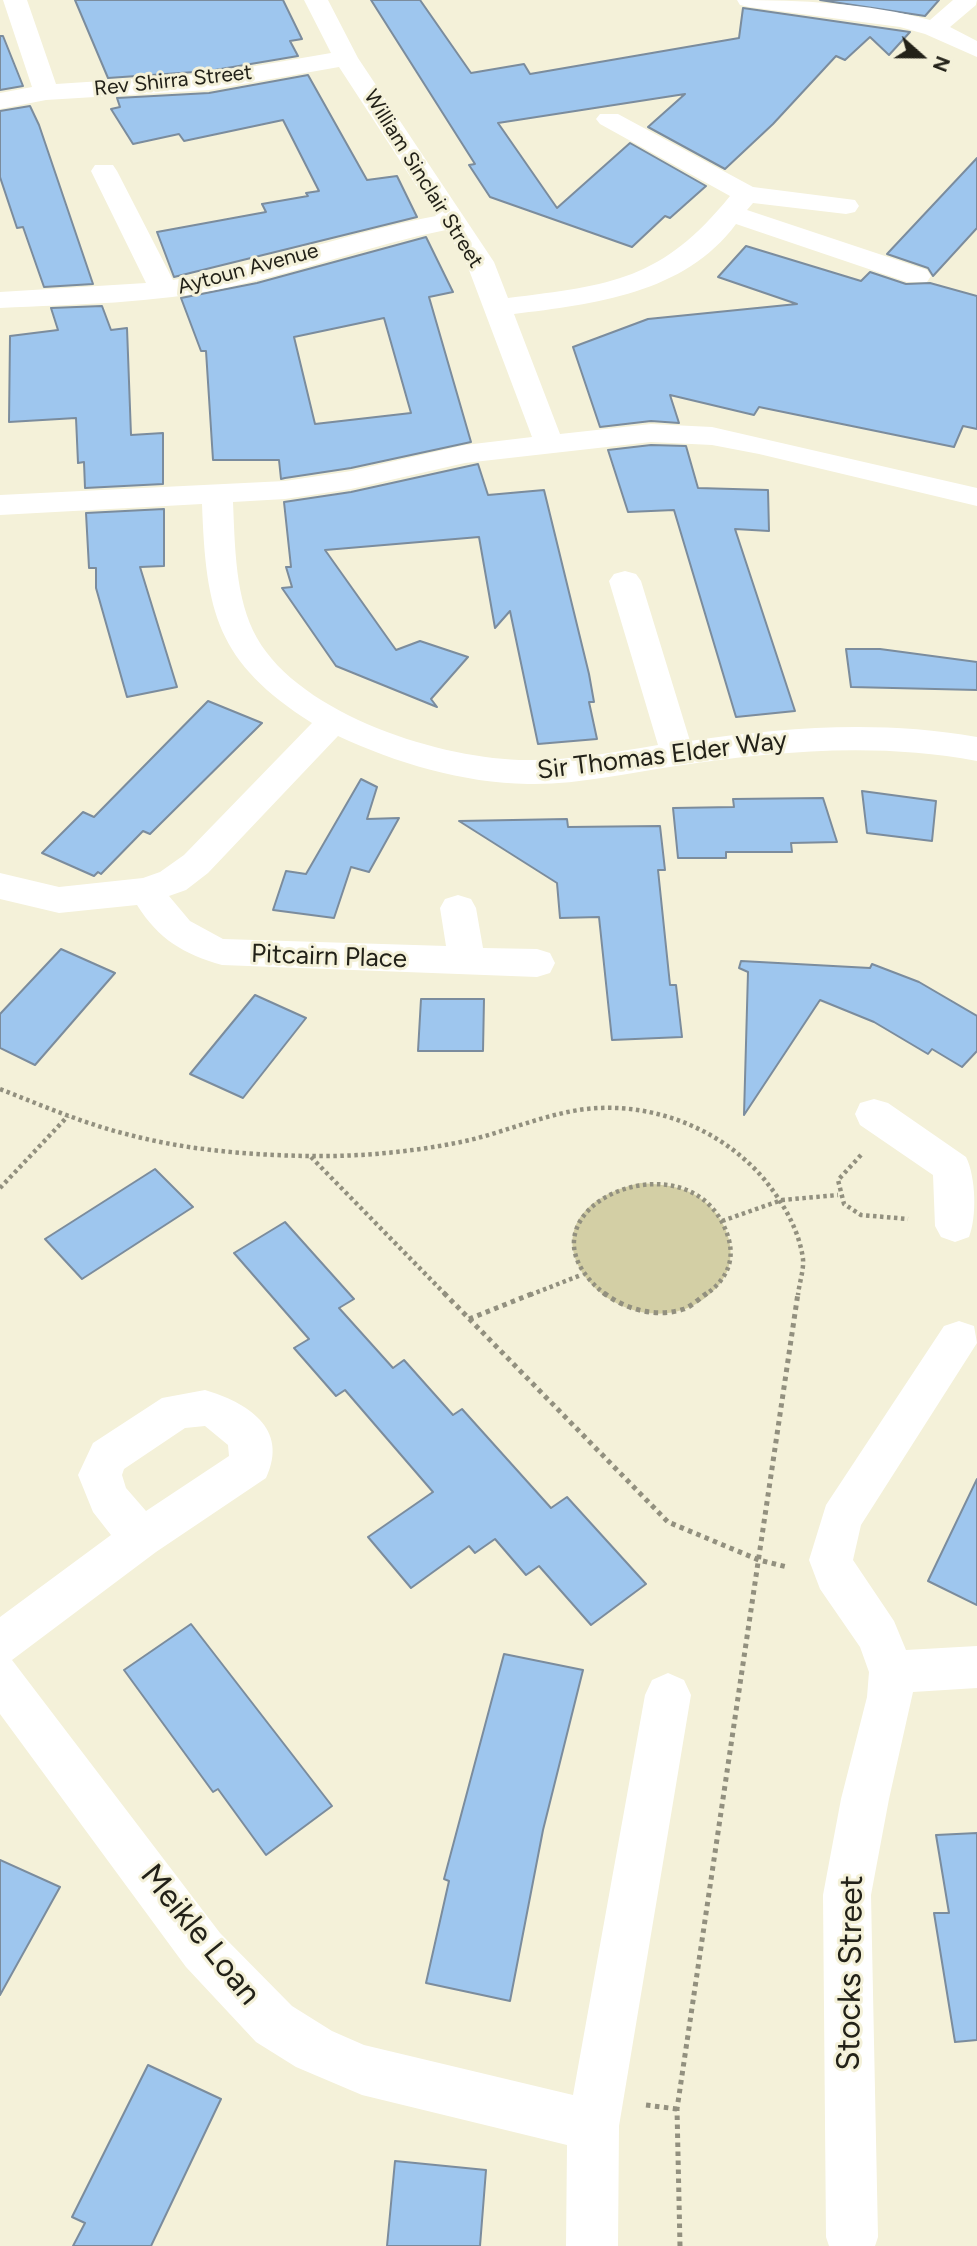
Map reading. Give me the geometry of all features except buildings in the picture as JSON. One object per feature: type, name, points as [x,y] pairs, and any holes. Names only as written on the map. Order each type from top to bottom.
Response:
[{"type":"street","points":[[15,0],[46,92]]},
{"type":"street","name":"William Sinclair Street","points":[[316,0],[346,58],[480,262],[495,308],[548,443]]},
{"type":"street","points":[[934,29],[967,0]]},
{"type":"street","points":[[764,1],[890,18],[934,29],[977,50]]},
{"type":"street","name":"Rev Shirra Street","points":[[0,101],[46,92],[209,82],[346,58]]},
{"type":"street","points":[[609,119],[690,165],[737,203],[918,276]]},
{"type":"street","points":[[104,171],[164,290]]},
{"type":"street","points":[[737,203],[846,206]]},
{"type":"street","points":[[495,308],[577,298],[639,283],[699,247],[737,203]]},
{"type":"street","name":"Aytoun Avenue","points":[[0,300],[164,290],[227,279],[379,235],[452,221]]},
{"type":"street","points":[[0,505],[285,490],[351,480],[465,454],[652,433],[712,436],[977,497]]},
{"type":"street","name":"Sir Thomas Elder Way","points":[[217,494],[220,574],[242,642],[270,676],[300,700],[334,720],[411,752],[471,766],[516,771],[605,767],[677,754],[836,736],[888,736],[943,741],[977,749]]},
{"type":"street","points":[[625,581],[677,754]]},
{"type":"street","points":[[0,886],[59,900],[146,891],[173,881],[196,864],[334,720]]},
{"type":"street","name":"Pitcairn Place","points":[[146,891],[175,931],[194,944],[222,952],[537,963]]},
{"type":"street","points":[[458,908],[467,961]]},
{"type":"street","points":[[884,1121],[965,1166],[955,1222]]},
{"type":"street","name":"Stocks Street","points":[[852,2236],[847,1895],[865,1799],[890,1697],[892,1672],[878,1636],[836,1575],[831,1560],[833,1540],[841,1519],[959,1338]]},
{"type":"street","points":[[0,1644],[141,1538]]},
{"type":"street","points":[[892,1672],[977,1667]]},
{"type":"street","name":"Meikle Loan","points":[[0,1677],[203,1950],[274,2024],[314,2049],[362,2070],[593,2126]]},
{"type":"street","points":[[593,2246],[593,2126],[668,1695]]},
{"type":"path","points":[[0,1089],[68,1116],[150,1140],[242,1152],[310,1156],[373,1154],[429,1147],[484,1137],[533,1119],[573,1112],[625,1109],[699,1129],[735,1147],[782,1200],[799,1239],[803,1260],[677,2109],[680,2246]]},
{"type":"path","points":[[0,1188],[68,1116]]},
{"type":"path","points":[[884,1121],[838,1180],[838,1195],[843,1205],[872,1218],[955,1222]]},
{"type":"path","points":[[310,1156],[668,1522],[759,1560]]},
{"type":"path","points":[[640,1183],[676,1188],[708,1204],[722,1221],[730,1242],[730,1265],[719,1285],[700,1301],[676,1311],[648,1312],[620,1306],[597,1293],[581,1275],[573,1254],[573,1234],[589,1207],[617,1189],[640,1183]]},
{"type":"path","points":[[722,1221],[782,1200],[838,1195]]},
{"type":"path","points":[[470,1319],[581,1275]]},
{"type":"shaded area","points":[[640,1183],[675,1187],[700,1198],[711,1207],[726,1232],[730,1260],[726,1273],[718,1286],[685,1309],[650,1313],[617,1303],[590,1282],[575,1256],[575,1228],[595,1202]]}]
